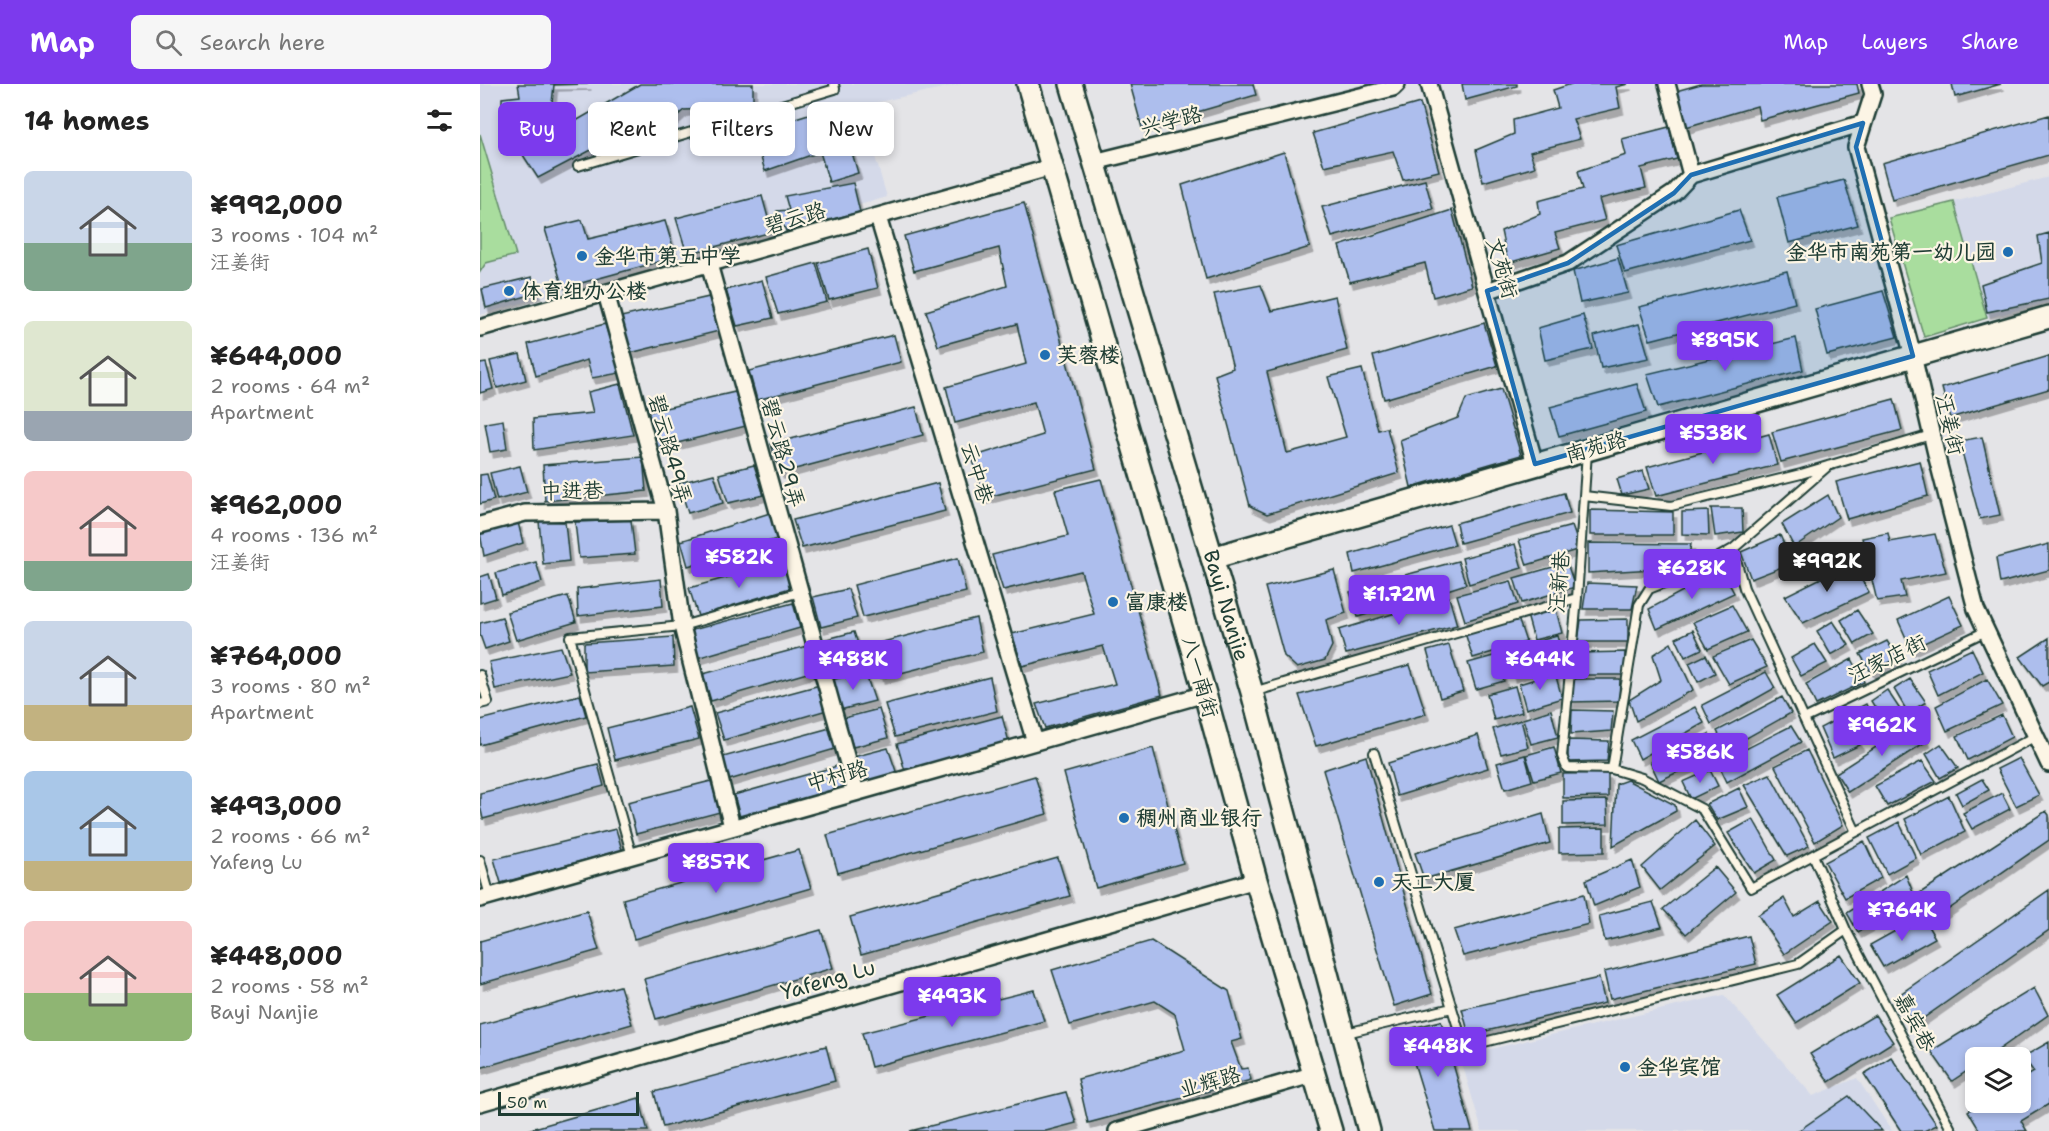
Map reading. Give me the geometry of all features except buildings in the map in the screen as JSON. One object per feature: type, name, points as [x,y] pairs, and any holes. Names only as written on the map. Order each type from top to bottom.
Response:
[{"type":"main road","name":"八一南街","points":[[1028,84],[1205,694],[1256,880],[1331,1131]]},
{"type":"main road","name":"Bayi Nanjie","points":[[1071,84],[1252,692],[1369,1131]]},
{"type":"main road","name":"南苑路","points":[[1212,558],[2049,317]]},
{"type":"street","name":"兴学路","points":[[1094,162],[1393,88],[1397,84]]},
{"type":"street","name":"文苑街","points":[[1430,84],[1535,464]]},
{"type":"street","points":[[1667,84],[1691,175]]},
{"type":"street","name":"汪姜街","points":[[1870,84],[1873,94],[1856,147],[1913,356],[1976,609],[2049,764]]},
{"type":"street","points":[[1487,291],[1568,263],[1674,193],[1691,175],[1863,123]]},
{"type":"street","name":"碧云路","points":[[480,328],[1052,167]]},
{"type":"street","name":"云中巷","points":[[878,217],[1035,741]]},
{"type":"street","name":"碧云路29弄","points":[[709,264],[856,792]]},
{"type":"street","name":"碧云路49弄","points":[[606,293],[666,511],[682,626],[732,827]]},
{"type":"street","name":"中进巷","points":[[480,525],[525,513],[666,511]]},
{"type":"street","name":"中村路","points":[[485,897],[1205,694]]},
{"type":"street","name":"Yafeng Lu","points":[[480,1103],[1256,880]]},
{"type":"street","name":"业辉路","points":[[1117,1131],[1315,1074]]},
{"type":"lane","points":[[578,166],[835,89],[834,84]]},
{"type":"lane","points":[[1584,496],[1671,506],[1828,466],[1931,435]]},
{"type":"lane","name":"汪新巷","points":[[1587,449],[1562,756],[1567,768],[1612,769],[1642,778],[1702,809],[1751,888],[1813,855]]},
{"type":"lane","points":[[1612,769],[1639,605],[1648,589],[1692,572],[1733,549],[1828,466]]},
{"type":"lane","points":[[1733,549],[1744,588],[1856,832]]},
{"type":"lane","points":[[632,856],[570,637],[682,626],[800,592]]},
{"type":"lane","points":[[1252,692],[1576,598]]},
{"type":"lane","name":"汪家店街","points":[[1804,719],[1986,631]]},
{"type":"lane","points":[[480,675],[488,702],[480,704]]},
{"type":"lane","points":[[1813,855],[2036,736]]},
{"type":"lane","points":[[1374,753],[1464,1047],[1798,964],[1846,930]]},
{"type":"lane","name":"嘉宾巷","points":[[1813,855],[1846,930],[1952,1131]]},
{"type":"lane","points":[[480,860],[485,897]]},
{"type":"lane","points":[[1342,1034],[1452,1008]]},
{"type":"highlighted area","points":[[1863,123],[1856,147],[1913,356],[1535,464],[1487,291],[1568,263],[1674,193],[1691,175]]},
{"type":"shaded area","name":"金华市第五中学","points":[[480,84],[961,84],[878,102],[807,102],[807,156],[875,156],[887,197],[480,315]]},
{"type":"shaded area","name":"金华市南苑第一幼儿园","points":[[2049,177],[2049,302],[1987,318],[1954,202]]},
{"type":"shaded area","name":"金华宾馆","points":[[1724,995],[1813,1096],[1857,1078],[1892,1131],[1482,1131],[1460,1056]]},
{"type":"green space","points":[[480,134],[516,255],[486,263],[480,272]]},
{"type":"green space","points":[[1954,202],[1987,318],[1924,337],[1889,218]]},
{"type":"place","name":"金华市南苑第一幼儿园","points":[[2008,252]]},
{"type":"place","name":"金华市第五中学","points":[[582,256]]},
{"type":"place","name":"体育组办公楼","points":[[509,291]]},
{"type":"place","name":"芙蓉楼","points":[[1045,355]]},
{"type":"place","name":"富康楼","points":[[1113,602]]},
{"type":"place","name":"稠州商业银行","points":[[1124,818]]},
{"type":"place","name":"天工大厦","points":[[1379,882]]},
{"type":"place","name":"金华宾馆","points":[[1625,1067]]}]
